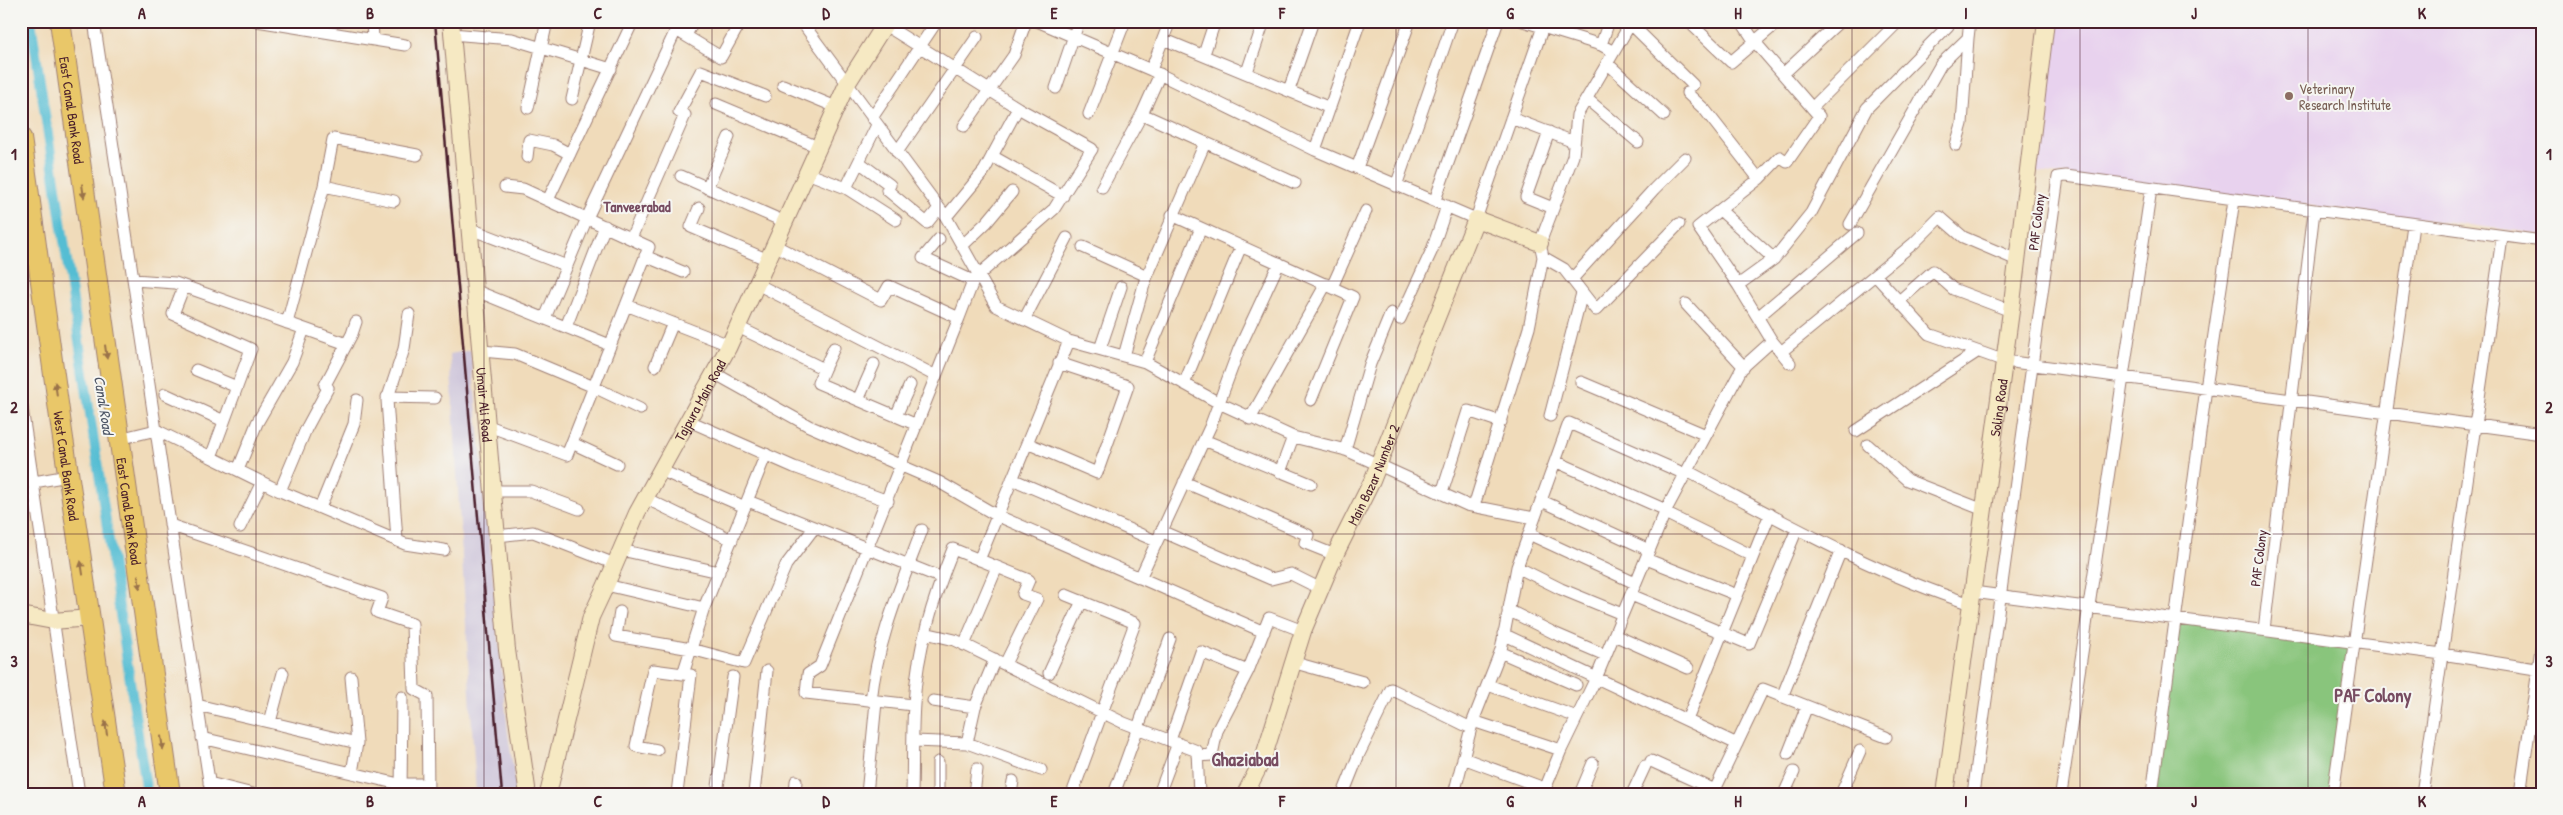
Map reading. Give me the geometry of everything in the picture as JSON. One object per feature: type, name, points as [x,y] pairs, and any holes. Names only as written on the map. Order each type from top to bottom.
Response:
[{"type":"highway","name":"East Canal Bank Road","points":[[60,21],[170,794]]},
{"type":"highway","name":"West Canal Bank Road","points":[[22,150],[68,476],[116,794]]},
{"type":"street","points":[[94,21],[210,788],[253,794]]},
{"type":"street","points":[[257,21],[333,27],[405,45]]},
{"type":"street","points":[[372,21],[373,38]]},
{"type":"street","points":[[528,108],[546,21]]},
{"type":"street","points":[[572,99],[590,21]]},
{"type":"street","points":[[548,200],[633,21]]},
{"type":"street","points":[[686,36],[693,21]]},
{"type":"street","points":[[545,318],[587,218],[676,30],[721,57],[741,21]]},
{"type":"street","points":[[801,21],[943,213],[962,246],[976,278],[996,306],[1069,341],[1145,362],[1250,419],[1293,437],[1345,450],[1380,463],[1474,506],[1534,518]]},
{"type":"street","points":[[846,188],[859,162],[874,121],[937,21]]},
{"type":"street","points":[[964,126],[1014,54],[1026,21]]},
{"type":"street","points":[[1037,21],[1155,72],[1316,150],[1396,186],[1435,200],[1542,250],[1564,269],[1596,310],[1679,224]]},
{"type":"street","points":[[1056,88],[1079,21]]},
{"type":"street","points":[[1089,114],[1125,21]]},
{"type":"street","points":[[1102,187],[1142,114],[1163,39],[1170,21]]},
{"type":"street","points":[[1204,54],[1215,21]]},
{"type":"street","points":[[1246,72],[1264,21]]},
{"type":"street","points":[[1289,90],[1313,21]]},
{"type":"street","points":[[1316,150],[1360,21]]},
{"type":"street","points":[[1357,168],[1410,21]]},
{"type":"street","points":[[1396,186],[1453,21]]},
{"type":"street","points":[[1435,200],[1498,21]]},
{"type":"street","points":[[1523,21],[1544,24],[1614,52]]},
{"type":"street","points":[[1601,46],[1609,21]]},
{"type":"street","points":[[1688,21],[1731,62],[1779,21]]},
{"type":"street","points":[[1741,21],[1755,42],[1819,116],[1787,162],[1780,156],[1759,179],[1698,227],[1738,285],[1772,341],[1790,363]]},
{"type":"street","points":[[1783,74],[1840,21]]},
{"type":"street","points":[[1812,108],[1899,21]]},
{"type":"street","points":[[1738,285],[1774,260],[1811,213],[1867,108],[1948,26],[1949,21]]},
{"type":"street","points":[[1956,145],[1962,124],[1970,21]]},
{"type":"street","name":"Soling Road","points":[[1945,794],[2005,361],[2046,21]]},
{"type":"street","points":[[1474,506],[1530,328],[1542,250],[1553,208],[1572,156],[1577,115],[1631,22],[1690,89],[1759,179]]},
{"type":"street","points":[[886,23],[1018,108],[1092,149],[1054,209],[976,278],[888,501],[820,666],[808,674],[806,693],[913,705]]},
{"type":"street","name":"Tajpura Main Road","points":[[548,793],[592,617],[618,557],[645,498],[729,345],[847,84],[886,23]]},
{"type":"street","points":[[1476,219],[1544,24]]},
{"type":"street","points":[[451,28],[512,39],[610,69]]},
{"type":"street","name":"Umair Ali Road","points":[[451,28],[468,228],[482,351],[486,426],[507,650],[525,791]]},
{"type":"street","points":[[898,152],[976,37]]},
{"type":"street","points":[[1758,317],[1853,228],[1941,64],[1968,38]]},
{"type":"street","points":[[1163,39],[1204,54],[1330,108]]},
{"type":"street","points":[[1607,63],[1664,115]]},
{"type":"street","points":[[631,238],[686,115],[679,112],[701,71],[765,96]]},
{"type":"street","points":[[783,85],[836,107]]},
{"type":"street","points":[[1587,99],[1638,142]]},
{"type":"street","points":[[716,104],[818,147]]},
{"type":"street","points":[[859,162],[890,184],[887,190],[927,223],[943,213],[984,171],[1018,108]]},
{"type":"street","points":[[1142,114],[1295,183]]},
{"type":"street","points":[[1511,118],[1574,142]]},
{"type":"street","points":[[1549,132],[1526,197],[1553,208]]},
{"type":"street","points":[[707,188],[729,137]]},
{"type":"street","points":[[287,323],[324,186],[333,139],[417,155]]},
{"type":"street","points":[[527,157],[529,140],[554,145],[570,154]]},
{"type":"street","points":[[1124,356],[1147,276],[1205,143]]},
{"type":"street","points":[[992,156],[1063,196]]},
{"type":"street","points":[[1572,279],[1685,158]]},
{"type":"street","points":[[807,173],[846,188],[896,220]]},
{"type":"street","points":[[681,176],[785,222]]},
{"type":"street","name":"PAF Colony","points":[[1973,794],[2058,177],[2066,176],[2502,238],[2542,242]]},
{"type":"street","points":[[324,186],[394,201]]},
{"type":"street","points":[[486,426],[567,455],[649,246],[522,189],[505,187]]},
{"type":"street","points":[[2061,794],[2151,189]]},
{"type":"street","points":[[962,246],[987,222],[1012,192]]},
{"type":"street","points":[[2152,794],[2206,388],[2234,200]]},
{"type":"street","points":[[1345,450],[1370,364],[1432,250],[1447,206]]},
{"type":"street","points":[[699,208],[691,227],[771,252],[881,300],[889,286],[959,318]]},
{"type":"street","points":[[1720,210],[1774,260]]},
{"type":"street","points":[[1250,419],[1329,286],[1366,211]]},
{"type":"street","name":"PAF Colony","points":[[2264,630],[2314,211]]},
{"type":"street","points":[[1172,215],[1353,297],[1311,400]]},
{"type":"street","points":[[1781,352],[1875,275],[1940,217],[1963,237],[2017,260]]},
{"type":"street","name":"Main Bazar Number 2","points":[[1245,794],[1263,759],[1292,662],[1304,631],[1336,555],[1380,463],[1476,219]]},
{"type":"street","points":[[2333,794],[2413,225]]},
{"type":"street","points":[[566,327],[605,226]]},
{"type":"street","points":[[468,228],[567,266]]},
{"type":"street","points":[[1145,362],[1201,228]]},
{"type":"street","points":[[1024,320],[1067,238]]},
{"type":"street","points":[[2422,794],[2502,238]]},
{"type":"street","points":[[939,239],[923,258],[976,278]]},
{"type":"street","points":[[1184,384],[1241,246]]},
{"type":"street","points":[[1083,248],[1147,276]]},
{"type":"street","points":[[645,256],[683,272]]},
{"type":"street","points":[[1140,578],[1204,440],[1239,350],[1280,263]]},
{"type":"street","points":[[1899,301],[1933,271],[1953,289],[2011,311]]},
{"type":"street","points":[[1875,275],[1929,334],[2005,361],[2542,434]]},
{"type":"street","points":[[134,280],[175,283],[347,344]]},
{"type":"street","points":[[757,284],[936,376]]},
{"type":"street","points":[[184,286],[173,314],[251,349],[211,457]]},
{"type":"street","points":[[1100,349],[1121,287]]},
{"type":"street","points":[[474,290],[610,345]]},
{"type":"street","points":[[1550,416],[1582,292]]},
{"type":"street","points":[[1686,304],[1744,367]]},
{"type":"street","points":[[626,305],[729,345]]},
{"type":"street","points":[[397,540],[388,397],[404,349],[409,314]]},
{"type":"street","points":[[280,491],[306,430],[328,388],[325,385],[347,344],[356,322]]},
{"type":"street","points":[[655,366],[673,323]]},
{"type":"street","points":[[738,326],[824,369]]},
{"type":"street","points":[[238,470],[256,423],[292,362],[304,329]]},
{"type":"street","points":[[978,560],[1069,341]]},
{"type":"street","points":[[1462,758],[1543,791],[1614,635],[1647,554],[1686,472],[1744,367],[1772,341]]},
{"type":"street","points":[[834,348],[818,383],[917,425]]},
{"type":"street","points":[[482,351],[515,354],[594,387],[640,409]]},
{"type":"street","points":[[1856,431],[1977,352]]},
{"type":"street","points":[[1027,443],[1097,473],[1128,386],[1059,363]]},
{"type":"street","points":[[858,400],[874,364]]},
{"type":"street","points":[[196,370],[237,387]]},
{"type":"street","points":[[714,373],[809,426],[939,482],[996,515],[1264,632]]},
{"type":"street","points":[[1581,382],[1706,435]]},
{"type":"street","points":[[896,416],[910,385]]},
{"type":"street","points":[[164,394],[224,421]]},
{"type":"street","points":[[388,397],[435,398]]},
{"type":"street","points":[[320,508],[354,424],[357,400]]},
{"type":"street","points":[[21,401],[79,794]]},
{"type":"street","points":[[1442,493],[1468,411],[1501,422]]},
{"type":"street","points":[[687,420],[766,454],[888,501]]},
{"type":"street","points":[[1454,794],[1472,724],[1500,652],[1517,567],[1534,518],[1557,462],[1569,423],[1686,472],[1841,550],[1936,593],[1972,598],[2001,595],[2089,606],[2540,669]]},
{"type":"street","points":[[119,439],[156,430],[280,491],[405,544],[444,550]]},
{"type":"street","points":[[1280,472],[1293,437]]},
{"type":"street","points":[[1204,440],[1311,484]]},
{"type":"street","points":[[572,443],[617,464]]},
{"type":"street","points":[[1868,445],[1907,480],[1984,510]]},
{"type":"street","points":[[683,674],[704,608],[766,454]]},
{"type":"street","points":[[1557,462],[1666,512],[1753,556]]},
{"type":"street","points":[[660,470],[942,578]]},
{"type":"street","points":[[34,482],[68,476]]},
{"type":"street","points":[[1012,479],[1271,579],[1291,574],[1321,589]]},
{"type":"street","points":[[240,527],[262,482]]},
{"type":"street","points":[[1184,482],[1308,535],[1305,543],[1336,555]]},
{"type":"street","points":[[493,491],[531,491],[579,509]]},
{"type":"street","points":[[645,498],[732,540]]},
{"type":"street","points":[[1542,501],[1647,554],[1737,595]]},
{"type":"street","points":[[1687,720],[1770,514]]},
{"type":"street","points":[[170,525],[382,598],[377,612],[412,624],[414,689],[427,696],[428,789],[401,789],[352,773],[202,738]]},
{"type":"street","points":[[620,612],[616,636],[691,649],[744,663],[786,565],[814,528]]},
{"type":"street","points":[[1630,595],[1749,644],[1797,528]]},
{"type":"street","points":[[867,794],[874,701],[874,673],[884,632],[922,530]]},
{"type":"street","points":[[497,536],[534,532],[618,557],[719,572]]},
{"type":"street","points":[[1529,534],[1635,583]]},
{"type":"street","points":[[912,792],[913,705],[925,633],[953,550],[1029,580],[1023,594],[1037,599],[975,706],[967,743]]},
{"type":"street","points":[[1782,697],[1841,550]]},
{"type":"street","points":[[964,645],[997,567]]},
{"type":"street","points":[[1517,567],[1561,589],[1622,614]]},
{"type":"street","points":[[606,585],[704,608]]},
{"type":"street","points":[[1066,595],[1135,623],[1072,794]]},
{"type":"street","points":[[1049,673],[1082,602]]},
{"type":"street","points":[[1508,610],[1556,634],[1605,655]]},
{"type":"street","points":[[21,615],[53,621],[90,618]]},
{"type":"street","points":[[1197,756],[1212,755],[1217,731],[1248,671],[1269,618],[1304,631]]},
{"type":"street","points":[[925,633],[944,636],[1102,712],[1197,751],[1199,794]]},
{"type":"street","points":[[1504,634],[1553,659],[1596,676],[1737,744]]},
{"type":"street","points":[[1614,635],[1688,668]]},
{"type":"street","points":[[1114,794],[1170,639]]},
{"type":"street","points":[[2520,794],[2540,669],[2542,642]]},
{"type":"street","points":[[1159,794],[1201,652],[1248,671]]},
{"type":"street","points":[[1500,652],[1576,685]]},
{"type":"street","points":[[1292,662],[1363,682]]},
{"type":"street","points":[[657,750],[636,746],[653,670],[691,675],[677,794]]},
{"type":"street","points":[[754,794],[767,671]]},
{"type":"street","points":[[270,722],[283,674]]},
{"type":"street","points":[[351,677],[357,743],[352,773]]},
{"type":"street","points":[[717,794],[733,677]]},
{"type":"street","points":[[1488,684],[1577,717]]},
{"type":"street","points":[[1343,794],[1359,754],[1391,689],[1472,724],[1561,750]]},
{"type":"street","points":[[1632,794],[1648,763],[1714,792],[1763,689],[1886,737]]},
{"type":"street","points":[[401,789],[402,697]]},
{"type":"street","points":[[933,701],[975,706]]},
{"type":"street","points":[[197,705],[357,743]]},
{"type":"street","points":[[1788,754],[1807,706]]},
{"type":"street","points":[[913,741],[967,743],[1041,770]]},
{"type":"street","points":[[1841,794],[1860,751]]},
{"type":"street","points":[[938,762],[938,794]]},
{"type":"street","points":[[1580,794],[1593,763]]},
{"type":"street","points":[[974,794],[977,769]]},
{"type":"street","points":[[1784,794],[1794,772]]},
{"type":"street","points":[[795,794],[796,781]]},
{"type":"street","points":[[1011,794],[1013,781]]},
{"type":"street","points":[[525,791],[548,793]]},
{"type":"shaded area","name":"Veterinary Research Institute","points":[[2046,21],[2542,21],[2542,234],[2028,171]]},
{"type":"shaded area","points":[[471,350],[508,733],[517,794],[476,794],[450,354]]},
{"type":"green space","points":[[2177,618],[2354,642],[2333,794],[2153,794]]},
{"type":"waterway","name":"Canal Road","points":[[31,21],[147,794]]},
{"type":"railway","points":[[435,21],[502,794]]},
{"type":"place","name":"Veterinary Research Institute","points":[[2289,96]]},
{"type":"district","name":"Tanveerabad","points":[[637,206]]},
{"type":"district","name":"PAF Colony","points":[[2373,695]]},
{"type":"district","name":"Ghaziabad","points":[[1245,759]]}]
